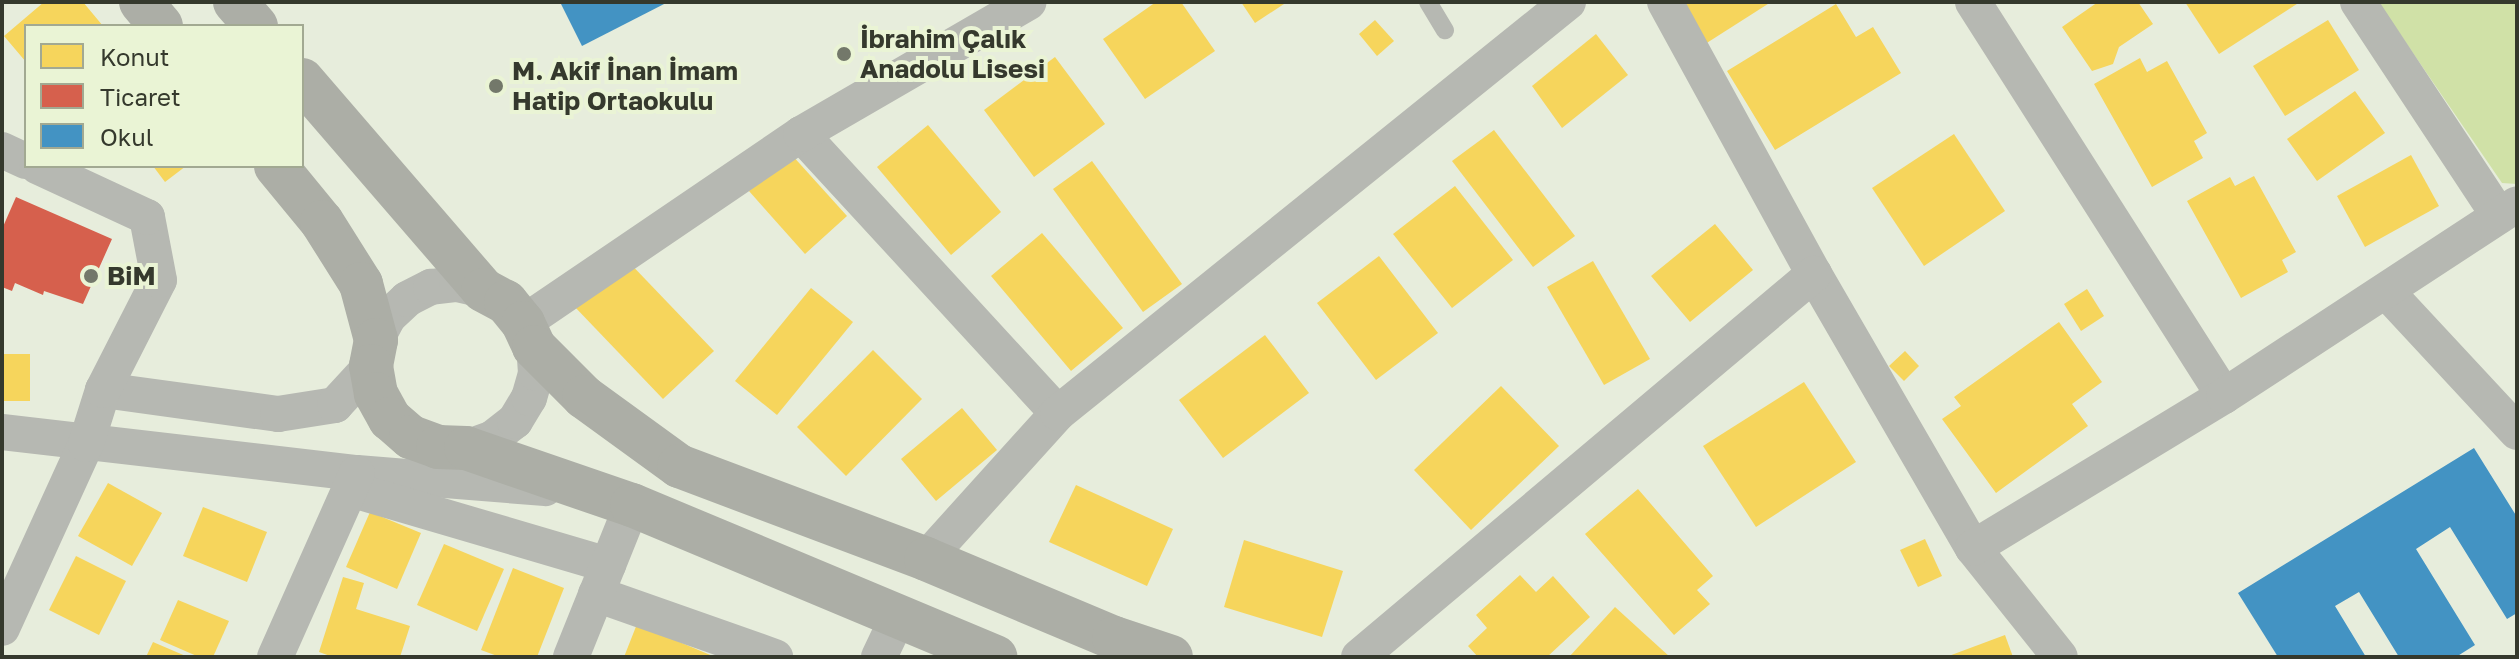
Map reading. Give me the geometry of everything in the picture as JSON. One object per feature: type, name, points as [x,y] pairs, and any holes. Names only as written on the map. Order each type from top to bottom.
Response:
[{"type":"main road","points":[[141,2],[159,24]]},
{"type":"main road","points":[[235,2],[254,24]]},
{"type":"main road","points":[[304,82],[483,290],[506,302],[529,335],[584,397],[679,466],[926,559],[1114,638],[1171,657]]},
{"type":"main road","points":[[278,168],[322,222],[361,284],[373,353],[376,394],[390,419],[411,437],[438,447],[466,448],[616,500],[996,657]]},
{"type":"street","points":[[466,448],[493,438],[515,421],[529,398],[536,373],[529,335],[801,134],[1029,2]]},
{"type":"street","points":[[926,559],[1058,413],[1568,2]]},
{"type":"street","points":[[1665,2],[1814,274],[1973,548],[2060,657]]},
{"type":"street","points":[[1973,2],[2224,396]]},
{"type":"street","points":[[1973,548],[2224,396],[2508,210],[2358,2]]},
{"type":"street","points":[[801,134],[1058,413]]},
{"type":"street","points":[[2,150],[24,160]]},
{"type":"street","points":[[2,628],[86,444],[103,390],[159,280],[147,217],[41,168]]},
{"type":"street","points":[[1359,657],[1814,274]]},
{"type":"street","points":[[103,390],[278,414],[335,405],[373,353],[388,317],[407,299],[457,284],[483,290]]},
{"type":"street","points":[[2387,292],[2517,432]]},
{"type":"street","points":[[2,432],[353,481],[501,482],[616,500],[602,580],[571,657]]},
{"type":"street","points":[[353,481],[602,580],[775,657]]},
{"type":"street","points":[[275,657],[353,481]]},
{"type":"street","points":[[879,657],[898,617]]},
{"type":"lane","points":[[1428,2],[1445,30]]},
{"type":"green space","points":[[2378,2],[2517,2],[2517,184],[2502,183]]},
{"type":"building: Konut","points":[[44,2],[83,2],[101,24],[24,24],[24,60],[4,36]]},
{"type":"building: Konut","points":[[1156,2],[1181,2],[1215,51],[1145,99],[1103,39]]},
{"type":"building: Konut","points":[[1241,2],[1287,2],[1255,23]]},
{"type":"building: Konut","points":[[1674,2],[1771,2],[1702,46]]},
{"type":"building: Konut","points":[[2098,2],[2138,2],[2153,24],[2119,47],[2113,64],[2092,71],[2062,27]]},
{"type":"building: Konut","points":[[2185,2],[2300,2],[2219,54]]},
{"type":"building: Konut","points":[[1836,4],[1856,37],[1873,27],[1901,73],[1775,150],[1727,71]]},
{"type":"building: Konut","points":[[1375,20],[1394,41],[1377,56],[1359,34]]},
{"type":"building: Konut","points":[[2328,20],[2359,70],[2285,116],[2253,66]]},
{"type":"building: Konut","points":[[1596,34],[1628,75],[1562,128],[1532,86]]},
{"type":"building: Konut","points":[[1055,57],[1105,124],[1034,177],[984,110]]},
{"type":"building: Konut","points":[[2140,58],[2147,72],[2167,61],[2207,133],[2194,141],[2203,158],[2152,187],[2094,84]]},
{"type":"building: Konut","points":[[2355,91],[2385,133],[2317,181],[2287,139]]},
{"type":"building: Konut","points":[[928,125],[1001,212],[951,255],[877,167]]},
{"type":"building: Konut","points":[[1494,130],[1575,236],[1533,267],[1452,161]]},
{"type":"building: Konut","points":[[1954,134],[2005,211],[1924,266],[1872,188]]},
{"type":"building: Konut","points":[[791,154],[847,216],[805,254],[749,191]]},
{"type":"building: Konut","points":[[2411,155],[2439,206],[2365,247],[2337,196]]},
{"type":"building: Konut","points":[[1092,161],[1182,284],[1143,312],[1053,189]]},
{"type":"building: Konut","points":[[154,168],[183,168],[165,182]]},
{"type":"building: Konut","points":[[2254,176],[2296,252],[2282,260],[2288,272],[2241,298],[2187,201],[2230,177],[2235,186]]},
{"type":"building: Konut","points":[[1455,186],[1513,260],[1452,308],[1393,234]]},
{"type":"building: Konut","points":[[1715,224],[1753,270],[1690,322],[1651,276]]},
{"type":"building: Konut","points":[[1042,233],[1123,328],[1071,371],[991,276]]},
{"type":"building: Konut","points":[[1379,256],[1438,333],[1376,380],[1317,303]]},
{"type":"building: Konut","points":[[624,257],[714,351],[663,399],[573,305]]},
{"type":"building: Konut","points":[[1593,261],[1650,359],[1604,385],[1547,287]]},
{"type":"building: Konut","points":[[811,288],[853,322],[777,415],[735,381]]},
{"type":"building: Konut","points":[[2087,289],[2104,316],[2081,331],[2064,304]]},
{"type":"building: Konut","points":[[2059,322],[2102,382],[2072,404],[2088,426],[1996,493],[1942,419],[1961,406],[1954,397]]},
{"type":"building: Konut","points":[[1265,335],[1309,393],[1223,458],[1179,400]]},
{"type":"building: Konut","points":[[873,350],[922,399],[846,476],[797,427]]},
{"type":"building: Konut","points":[[1905,351],[1919,366],[1904,381],[1889,366]]},
{"type":"building: Konut","points":[[2,354],[30,354],[30,401],[2,401]]},
{"type":"building: Konut","points":[[1804,382],[1856,462],[1756,527],[1703,446]]},
{"type":"building: Konut","points":[[1501,386],[1559,446],[1471,530],[1414,470]]},
{"type":"building: Konut","points":[[962,408],[997,450],[936,501],[901,459]]},
{"type":"building: Konut","points":[[108,483],[162,513],[132,566],[78,536]]},
{"type":"building: Konut","points":[[1076,485],[1173,529],[1147,586],[1049,542]]},
{"type":"building: Konut","points":[[1638,489],[1713,576],[1697,590],[1710,604],[1674,635],[1585,534]]},
{"type":"building: Konut","points":[[203,507],[267,532],[247,582],[183,556]]},
{"type":"building: Konut","points":[[370,512],[421,533],[397,589],[346,567]]},
{"type":"building: Konut","points":[[1925,539],[1942,576],[1918,587],[1900,550]]},
{"type":"building: Konut","points":[[1244,540],[1343,571],[1322,637],[1224,607]]},
{"type":"building: Konut","points":[[444,544],[504,569],[477,631],[417,605]]},
{"type":"building: Konut","points":[[76,556],[126,581],[99,635],[49,610]]},
{"type":"building: Konut","points":[[513,568],[564,588],[537,657],[500,657],[481,650]]},
{"type":"building: Konut","points":[[1520,575],[1536,592],[1553,576],[1590,617],[1547,657],[1478,657],[1468,646],[1487,628],[1476,615]]},
{"type":"building: Konut","points":[[343,577],[364,583],[356,609],[410,626],[400,657],[333,657],[319,652]]},
{"type":"building: Konut","points":[[178,600],[229,621],[213,657],[199,657],[160,640]]},
{"type":"building: Konut","points":[[1615,607],[1670,657],[1569,657]]},
{"type":"building: Konut","points":[[637,624],[715,657],[624,657]]},
{"type":"building: Konut","points":[[2005,635],[2013,657],[1946,657]]},
{"type":"building: Konut","points":[[153,642],[188,657],[146,657]]},
{"type":"building: Ticaret","points":[[16,197],[112,239],[83,304],[44,291],[43,295],[15,283],[12,291],[2,287],[2,229]]},
{"type":"building: Okul","points":[[560,2],[668,2],[582,46]]},
{"type":"building: Okul","points":[[2474,448],[2517,517],[2517,613],[2507,619],[2450,527],[2416,549],[2475,645],[2456,657],[2399,657],[2359,592],[2335,606],[2366,657],[2278,657],[2238,593]]},
{"type":"place","name":"İbrahim Çalık Anadolu Lisesi","points":[[844,54]]},
{"type":"place","name":"M. Akif İnan İmam Hatip Ortaokulu","points":[[496,86]]},
{"type":"place","name":"BiM","points":[[91,276]]}]
